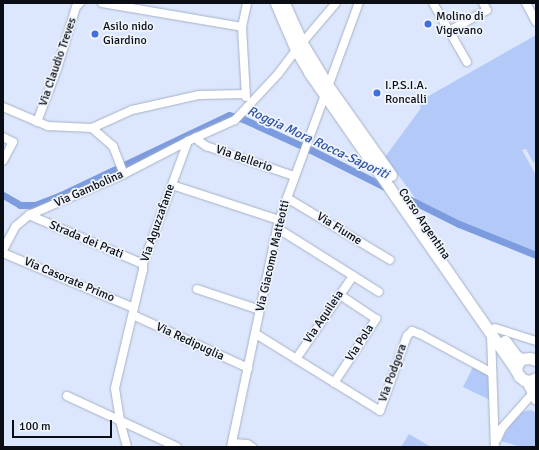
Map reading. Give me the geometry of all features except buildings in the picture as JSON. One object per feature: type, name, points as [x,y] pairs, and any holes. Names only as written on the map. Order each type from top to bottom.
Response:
[{"type":"main road","points":[[276,3],[299,47],[326,90]]},
{"type":"main road","points":[[284,3],[299,47]]},
{"type":"main road","name":"Corso Argentina","points":[[326,90],[388,185],[412,206],[493,331],[520,378],[534,380]]},
{"type":"main road","name":"Corso Argentina","points":[[326,90],[493,331],[510,349],[531,358]]},
{"type":"main road","points":[[516,370],[517,365],[531,358]]},
{"type":"main road","points":[[534,380],[534,396]]},
{"type":"street","name":"Via Claudio Treves","points":[[37,122],[57,69],[76,7],[80,3]]},
{"type":"street","points":[[102,3],[242,28]]},
{"type":"street","points":[[247,3],[242,28],[245,94],[249,105]]},
{"type":"street","points":[[188,142],[237,118],[278,74],[336,3]]},
{"type":"street","name":"Via Giacomo Matteotti","points":[[231,445],[256,334],[278,224],[294,176],[359,3]]},
{"type":"street","points":[[433,3],[467,62]]},
{"type":"street","points":[[449,31],[487,10],[482,3]]},
{"type":"street","points":[[526,3],[536,22]]},
{"type":"street","points":[[3,107],[48,126],[92,128],[132,110],[199,95],[245,94]]},
{"type":"street","points":[[92,128],[113,146],[121,168]]},
{"type":"street","points":[[3,137],[13,142],[3,161]]},
{"type":"street","name":"Via Bellerio","points":[[196,137],[206,146],[294,176]]},
{"type":"street","name":"Via Gambolina","points":[[3,252],[16,226],[29,215],[121,168],[188,142]]},
{"type":"street","name":"Via Aguzzafame","points":[[127,447],[120,420],[115,388],[144,270],[142,264],[188,142]]},
{"type":"street","points":[[172,184],[278,224],[353,276],[379,292]]},
{"type":"street","name":"Via Fiume","points":[[287,198],[390,260]]},
{"type":"street","name":"Strada dei Prati","points":[[29,215],[142,264]]},
{"type":"street","name":"Via Casorate Primo","points":[[3,252],[134,311]]},
{"type":"street","name":"Via Aquileia","points":[[296,359],[353,276]]},
{"type":"street","points":[[197,289],[260,310]]},
{"type":"street","name":"Via Pola","points":[[334,383],[376,319],[340,295]]},
{"type":"street","name":"Via Redipuglia","points":[[134,311],[248,368]]},
{"type":"street","name":"Via Podgora","points":[[256,334],[380,411],[407,336],[412,331],[492,373]]},
{"type":"street","points":[[495,447],[492,373],[493,331],[536,341]]},
{"type":"street","points":[[68,396],[177,447]]},
{"type":"street","points":[[495,447],[497,436],[502,428],[534,396]]},
{"type":"street","points":[[231,445],[247,444],[252,447]]},
{"type":"shaded area","points":[[536,35],[536,163],[533,162],[526,149],[522,150],[536,175],[536,253],[460,222],[416,199],[385,157],[421,108],[418,102]]},
{"type":"shaded area","points":[[473,367],[489,376],[490,400],[463,387]]},
{"type":"shaded area","points":[[531,410],[536,413],[536,447],[521,447],[501,441],[510,425],[522,412]]},
{"type":"shaded area","points":[[409,434],[431,447],[401,447]]},
{"type":"waterway","name":"Roggia Mora Rocca-Saporiti","points":[[3,195],[20,205],[35,205],[59,196],[229,115],[243,119],[311,150],[459,224],[536,255]]},
{"type":"place","name":"Molino di Vigevano","points":[[428,24]]},
{"type":"place","name":"Asilo nido Giardino","points":[[95,34]]},
{"type":"place","name":"I.P.S.I.A. Roncalli","points":[[377,93]]}]
